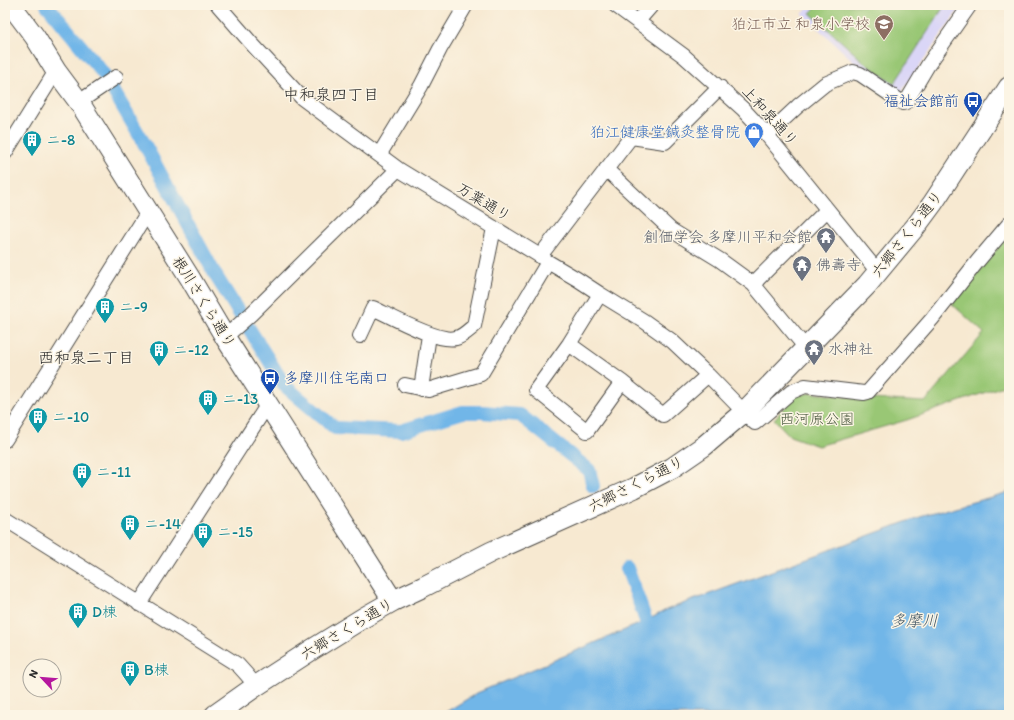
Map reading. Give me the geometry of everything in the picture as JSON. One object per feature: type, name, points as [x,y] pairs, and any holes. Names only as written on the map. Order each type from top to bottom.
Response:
[{"type":"main road","name":"根川さくら通り","points":[[11,5],[35,37],[56,71],[79,102],[148,212],[231,331],[268,404],[393,601]]},
{"type":"main road","name":"六郷さくら通り","points":[[215,715],[325,641],[393,601],[492,552],[598,504],[672,468],[704,446],[744,412],[867,285],[933,203],[1009,87]]},
{"type":"street","name":"万葉通り","points":[[218,5],[302,98],[398,169],[644,321],[672,341],[755,423],[791,392],[805,386],[864,393],[868,392],[932,319],[1009,224]]},
{"type":"street","points":[[379,155],[421,86],[440,49],[466,5]]},
{"type":"street","name":"上和泉通り","points":[[615,5],[684,56],[743,109],[767,135],[878,272]]},
{"type":"street","points":[[638,21],[652,5]]},
{"type":"street","points":[[767,135],[824,84],[853,72],[860,74],[903,103],[906,102],[928,65],[970,5]]},
{"type":"street","points":[[5,153],[56,71]]},
{"type":"street","points":[[79,102],[116,77]]},
{"type":"street","points":[[405,385],[428,390],[481,374],[544,259],[606,169],[631,137],[665,142],[720,88]]},
{"type":"street","points":[[231,331],[251,314],[398,169]]},
{"type":"street","points":[[606,169],[671,230],[720,260],[753,284],[806,348]]},
{"type":"street","points":[[753,284],[827,210]]},
{"type":"street","points":[[5,440],[148,212]]},
{"type":"street","points":[[360,336],[373,308],[429,335],[447,339],[457,338],[474,326],[494,228]]},
{"type":"street","points":[[600,294],[536,390],[587,431],[622,382]]},
{"type":"street","points":[[420,389],[429,335]]},
{"type":"street","points":[[568,344],[622,382],[663,415],[708,375]]},
{"type":"street","points":[[140,604],[268,404]]},
{"type":"street","points":[[5,519],[238,665],[256,686]]},
{"type":"shaded area","name":"狛江市立 和泉小学校","points":[[812,5],[962,5],[899,95],[860,67],[802,14]]},
{"type":"green space","name":"狛江市立 和泉小学校","points":[[818,5],[945,5],[894,84],[866,64],[810,13]]},
{"type":"green space","name":"西河原公園","points":[[1009,234],[1009,384],[907,420],[818,446],[790,436],[774,419],[797,395],[810,393],[925,402],[984,333],[952,304]]},
{"type":"water","name":"多摩川","points":[[1009,492],[1009,715],[441,715],[477,693],[646,621],[666,610],[919,517]]},
{"type":"waterway","points":[[47,5],[103,73],[145,145],[216,276],[285,386],[335,428],[401,431],[463,412],[520,415],[589,470],[593,486]]},
{"type":"waterway","points":[[627,568],[646,621]]},
{"type":"place","name":"狛江市立 和泉小学校","points":[[884,41]]},
{"type":"place","name":"福祉会館前","points":[[973,118]]},
{"type":"place","name":"狛江健康堂鍼灸整骨院","points":[[754,149]]},
{"type":"place","name":"ニ-8","points":[[32,157]]},
{"type":"place","name":"創価学会 多摩川平和会館","points":[[826,254]]},
{"type":"place","name":"佛壽寺","points":[[802,282]]},
{"type":"place","name":"ニ-9","points":[[105,324]]},
{"type":"place","name":"水神社","points":[[814,366]]},
{"type":"place","name":"ニ-12","points":[[159,367]]},
{"type":"place","name":"多摩川住宅南口","points":[[270,395]]},
{"type":"place","name":"ニ-13","points":[[208,416]]},
{"type":"place","name":"ニ-10","points":[[38,434]]},
{"type":"place","name":"ニ-11","points":[[82,489]]},
{"type":"place","name":"ニ-14","points":[[130,541]]},
{"type":"place","name":"ニ-15","points":[[203,549]]},
{"type":"place","name":"D棟","points":[[78,629]]},
{"type":"place","name":"B棟","points":[[130,687]]},
{"type":"district","name":"中和泉四丁目","points":[[331,94]]},
{"type":"district","name":"西和泉二丁目","points":[[86,357]]}]
